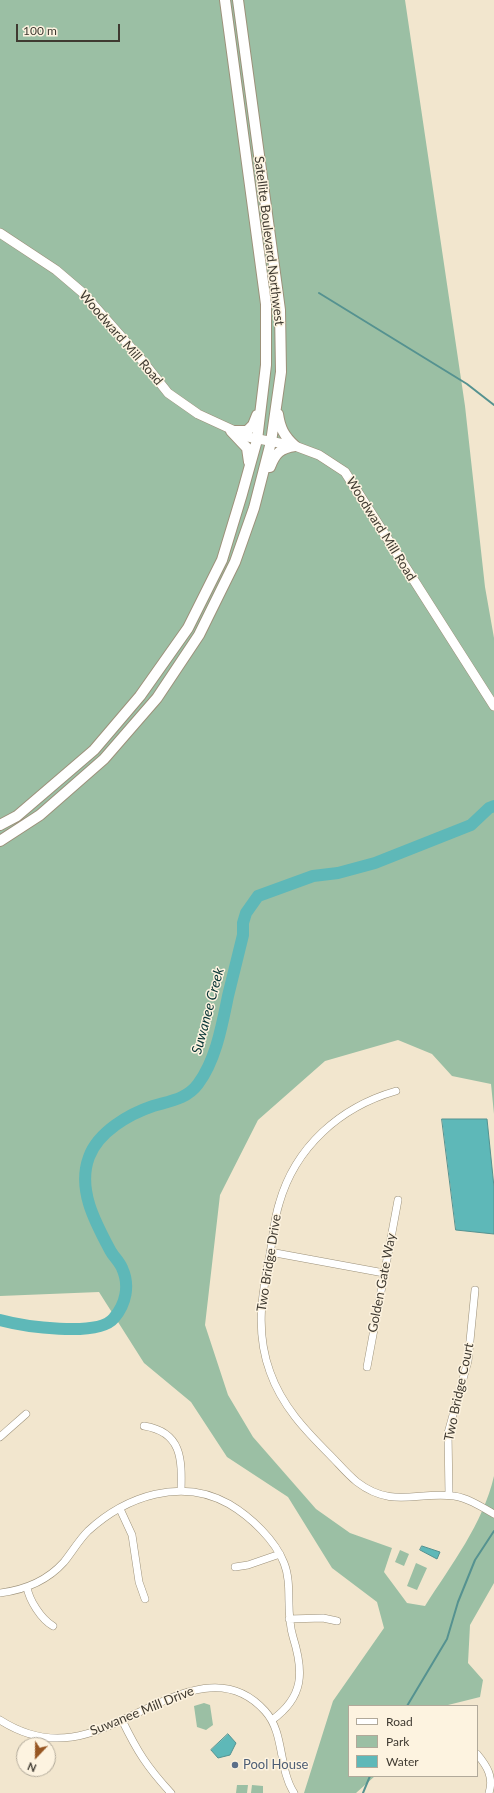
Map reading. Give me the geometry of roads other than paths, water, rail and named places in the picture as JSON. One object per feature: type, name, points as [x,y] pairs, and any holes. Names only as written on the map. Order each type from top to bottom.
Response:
[{"type":"main road","name":"Satellite Boulevard Northwest","points":[[0,825],[17,816],[94,750],[140,696],[188,628],[222,560],[257,440],[266,365],[266,304],[225,0]]},
{"type":"main road","name":"Satellite Boulevard Northwest","points":[[0,841],[40,815],[104,759],[157,698],[199,635],[235,562],[254,508],[271,442],[282,372],[280,310],[238,0]]},
{"type":"main road","points":[[277,400],[279,424],[284,436],[295,446]]},
{"type":"main road","points":[[231,431],[242,432],[249,430],[253,425],[261,402]]},
{"type":"main road","points":[[231,431],[247,448],[249,468]]},
{"type":"main road","points":[[254,508],[273,458],[278,451],[285,447],[295,446]]},
{"type":"street","name":"Woodward Mill Road","points":[[0,233],[56,270],[83,293],[141,359],[168,393],[198,414],[231,431],[257,440],[295,446],[319,455],[345,472],[494,706]]},
{"type":"street","name":"Two Bridge Drive","points":[[396,1091],[364,1102],[344,1114],[326,1128],[310,1144],[294,1168],[282,1193],[276,1215],[261,1299],[262,1339],[266,1360],[273,1381],[282,1400],[294,1418],[353,1478],[369,1490],[397,1498],[449,1495],[463,1497],[494,1514]]},
{"type":"street","name":"Golden Gate Way","points":[[367,1367],[398,1200]]},
{"type":"street","points":[[270,1252],[384,1273]]},
{"type":"street","name":"Two Bridge Court","points":[[449,1495],[448,1433],[468,1361],[475,1290]]},
{"type":"street","points":[[0,1437],[26,1414]]},
{"type":"street","points":[[144,1426],[164,1432],[177,1447],[181,1460],[181,1491]]},
{"type":"street","points":[[0,1593],[27,1587],[50,1575],[65,1561],[88,1531],[120,1509],[150,1495],[181,1491],[205,1494],[232,1506],[254,1524],[280,1554],[286,1567],[288,1577],[289,1619],[299,1656],[300,1677],[291,1701],[284,1710],[272,1720]]},
{"type":"street","points":[[120,1509],[132,1535],[139,1582],[145,1599]]},
{"type":"street","points":[[235,1567],[248,1565],[280,1554]]},
{"type":"street","points":[[27,1587],[29,1595],[43,1617],[53,1626]]},
{"type":"street","points":[[289,1619],[323,1618],[337,1621]]},
{"type":"street","name":"Suwanee Mill Drive","points":[[0,1720],[30,1734],[59,1738],[87,1734],[192,1691],[216,1687],[229,1688],[247,1695],[261,1706],[272,1720],[278,1737],[285,1775],[294,1793]]},
{"type":"street","points":[[122,1720],[137,1752],[150,1771],[171,1793]]},
{"type":"street","points":[[478,1755],[489,1770],[491,1778],[489,1793]]},
{"type":"water","points":[[442,1119],[487,1119],[494,1187],[494,1234],[456,1230]]},
{"type":"water","points":[[422,1546],[440,1552],[437,1559],[420,1550]]},
{"type":"water","points":[[228,1734],[236,1743],[230,1755],[218,1758],[211,1750]]},
{"type":"waterway","points":[[319,293],[467,384],[494,405]]},
{"type":"waterway","name":"Suwanee Creek","points":[[0,1320],[59,1329],[77,1329],[93,1328],[105,1324],[114,1318],[118,1313],[126,1294],[126,1281],[122,1268],[104,1239],[89,1205],[85,1181],[89,1157],[99,1140],[115,1125],[144,1109],[172,1101],[189,1093],[194,1089],[204,1075],[218,1042],[243,935],[243,923],[246,913],[258,896],[313,876],[338,873],[375,863],[471,825],[489,808],[494,806]]},
{"type":"waterway","points":[[408,1705],[447,1639],[458,1602],[475,1560],[494,1531]]},
{"type":"waterway","points":[[363,1793],[370,1777]]},
{"type":"place","name":"Pool House","points":[[235,1765]]}]
